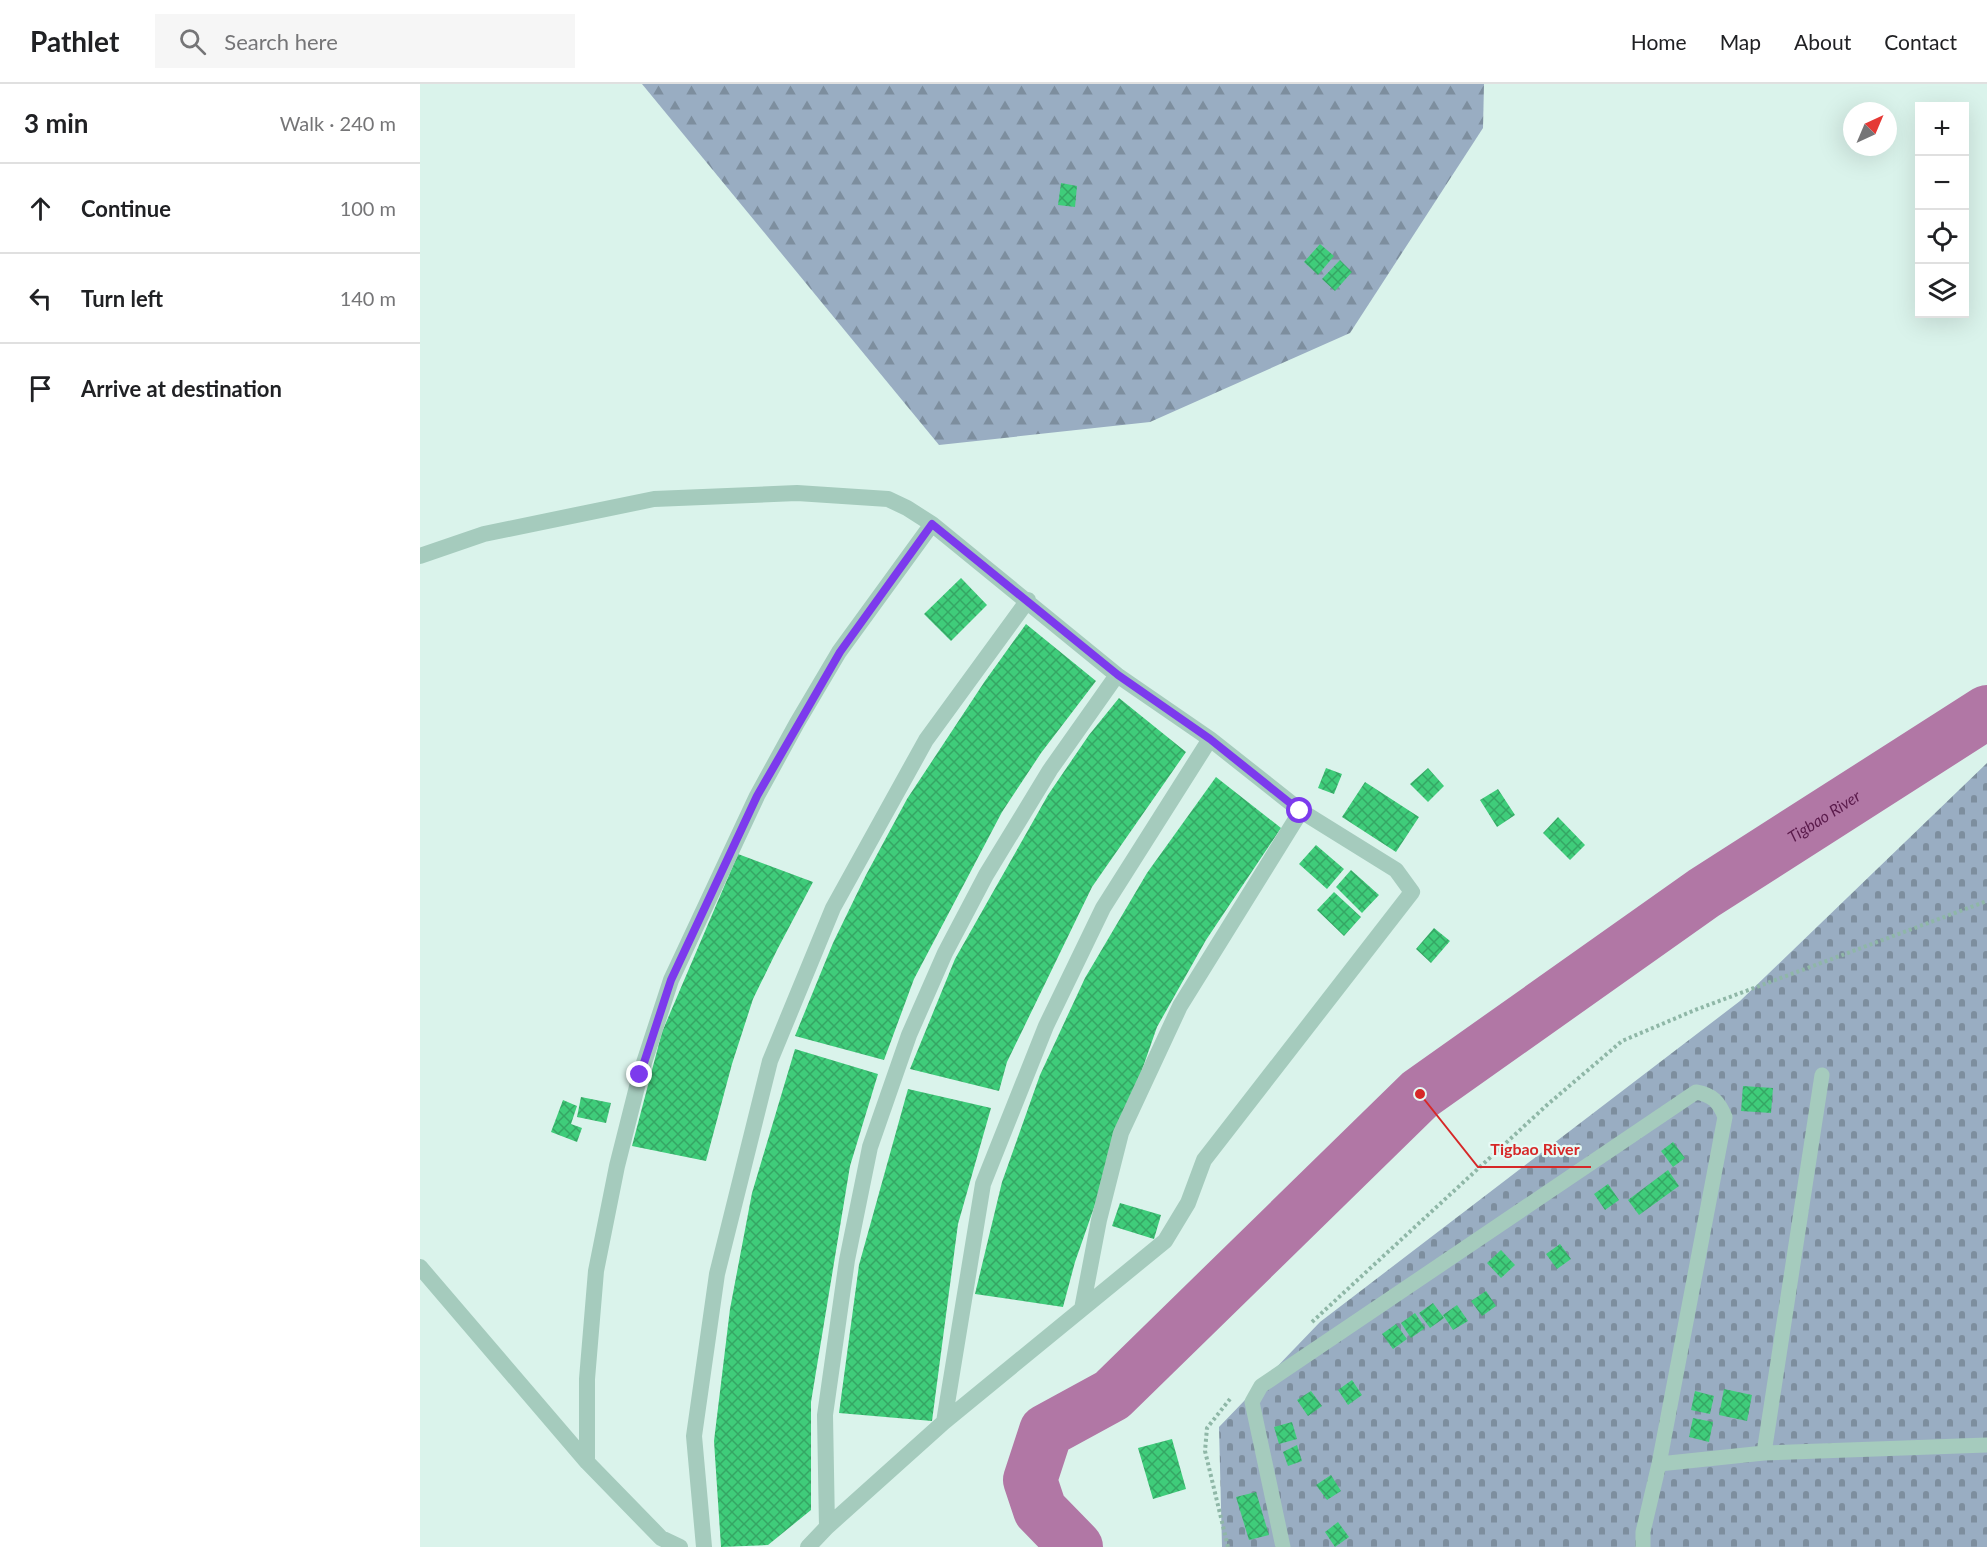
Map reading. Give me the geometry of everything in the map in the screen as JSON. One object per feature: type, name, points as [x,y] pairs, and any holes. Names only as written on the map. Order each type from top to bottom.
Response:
[{"type":"street","points":[[420,556],[484,534],[654,499],[797,493],[888,499],[932,524],[1118,675],[1210,739],[1300,811],[1396,870],[1412,892],[1204,1160],[1188,1203],[1165,1241],[944,1422],[827,1527],[808,1547]]},
{"type":"street","points":[[587,1462],[587,1379],[596,1271],[617,1166],[640,1075],[671,980],[757,796],[797,723],[840,652],[932,524]]},
{"type":"street","points":[[704,1547],[694,1436],[717,1274],[770,1060],[833,908],[926,740],[1028,600]]},
{"type":"street","points":[[827,1527],[825,1416],[847,1260],[870,1147],[909,1035],[945,953],[971,904],[1050,770],[1118,675]]},
{"type":"street","points":[[944,1422],[983,1184],[1046,1026],[1103,908],[1210,739]]},
{"type":"street","points":[[1082,1309],[1099,1220],[1121,1133],[1180,1006],[1300,811]]},
{"type":"street","points":[[420,1267],[587,1462],[661,1538],[680,1547]]},
{"type":"lane","points":[[1764,1453],[1822,1075]]},
{"type":"lane","points":[[1283,1547],[1252,1402],[1261,1386],[1696,1092],[1712,1096],[1720,1104],[1725,1117],[1659,1464],[1643,1532],[1643,1547]]},
{"type":"lane","points":[[1659,1464],[1764,1453],[1987,1445]]},
{"type":"path","points":[[1309,1324],[1547,1105],[1622,1041],[1695,1010],[1987,901]]},
{"type":"path","points":[[1228,1547],[1205,1451],[1207,1428],[1234,1396]]},
{"type":"green space","points":[[642,84],[1484,84],[1483,128],[1350,333],[1150,422],[939,445]]},
{"type":"green space","points":[[1987,763],[1987,1547],[1222,1547],[1219,1427],[1320,1322],[1740,1001]]},
{"type":"building","points":[[1061,183],[1077,186],[1075,207],[1058,205]]},
{"type":"building","points":[[1320,244],[1334,256],[1318,275],[1304,262]]},
{"type":"building","points":[[1340,260],[1352,272],[1335,291],[1322,279]]},
{"type":"building","points":[[961,578],[987,605],[951,641],[924,614]]},
{"type":"building","points":[[1026,624],[1096,681],[1041,753],[1002,812],[914,979],[884,1060],[795,1036],[833,943],[907,799],[985,681]]},
{"type":"building","points":[[1119,698],[1186,752],[1092,887],[1007,1062],[999,1091],[910,1069],[955,959],[1048,795],[1089,735]]},
{"type":"building","points":[[1326,768],[1342,774],[1334,794],[1318,788]]},
{"type":"building","points":[[1428,768],[1444,786],[1428,802],[1410,784]]},
{"type":"building","points":[[1216,777],[1281,828],[1206,940],[1157,1027],[1075,1262],[1063,1307],[975,1294],[1002,1182],[1040,1075],[1085,978],[1147,873]]},
{"type":"building","points":[[1365,782],[1419,817],[1396,852],[1342,817]]},
{"type":"building","points":[[1498,789],[1515,815],[1497,827],[1480,800]]},
{"type":"building","points":[[1558,817],[1585,845],[1570,860],[1543,833]]},
{"type":"building","points":[[1316,845],[1344,869],[1327,889],[1299,864]]},
{"type":"building","points":[[738,854],[813,882],[753,999],[732,1064],[706,1161],[632,1146],[662,1032]]},
{"type":"building","points":[[1351,870],[1379,895],[1362,913],[1336,887]]},
{"type":"building","points":[[1334,892],[1361,917],[1344,936],[1317,910]]},
{"type":"building","points":[[1434,928],[1450,941],[1431,963],[1416,949]]},
{"type":"building","points":[[795,1049],[878,1074],[850,1166],[811,1402],[811,1510],[768,1545],[721,1547],[714,1441],[730,1309],[752,1193]]},
{"type":"building","points":[[1743,1086],[1773,1088],[1771,1113],[1741,1111]]},
{"type":"building","points":[[908,1089],[991,1108],[958,1224],[932,1421],[839,1413],[859,1265]]},
{"type":"building","points":[[581,1097],[611,1103],[606,1123],[577,1117]]},
{"type":"building","points":[[563,1100],[577,1106],[571,1124],[582,1128],[577,1142],[551,1132]]},
{"type":"building","points":[[1673,1142],[1685,1158],[1673,1167],[1661,1151]]},
{"type":"building","points":[[1668,1170],[1679,1186],[1639,1215],[1628,1200]]},
{"type":"building","points":[[1608,1184],[1619,1200],[1605,1210],[1594,1194]]},
{"type":"building","points":[[1120,1203],[1161,1215],[1154,1239],[1112,1226]]},
{"type":"building","points":[[1560,1244],[1571,1259],[1557,1269],[1546,1254]]},
{"type":"building","points":[[1501,1250],[1515,1265],[1501,1278],[1487,1263]]},
{"type":"building","points":[[1486,1291],[1496,1306],[1482,1316],[1471,1301]]},
{"type":"building","points":[[1433,1303],[1444,1318],[1430,1328],[1419,1313]]},
{"type":"building","points":[[1457,1305],[1468,1321],[1453,1330],[1443,1315]]},
{"type":"building","points":[[1415,1313],[1425,1328],[1411,1338],[1401,1323]]},
{"type":"building","points":[[1396,1324],[1407,1339],[1393,1349],[1382,1334]]},
{"type":"building","points":[[1352,1380],[1362,1395],[1348,1405],[1338,1390]]},
{"type":"building","points":[[1724,1389],[1752,1395],[1747,1421],[1719,1415]]},
{"type":"building","points":[[1311,1391],[1322,1406],[1308,1416],[1297,1400]]},
{"type":"building","points":[[1695,1391],[1714,1396],[1710,1414],[1691,1410]]},
{"type":"building","points":[[1693,1418],[1713,1422],[1709,1442],[1689,1437]]},
{"type":"building","points":[[1292,1422],[1297,1439],[1279,1444],[1274,1427]]},
{"type":"building","points":[[1172,1439],[1186,1489],[1153,1499],[1138,1448]]},
{"type":"building","points":[[1297,1445],[1302,1461],[1288,1466],[1283,1452]]},
{"type":"building","points":[[1331,1475],[1341,1491],[1327,1500],[1316,1485]]},
{"type":"building","points":[[1256,1492],[1269,1535],[1249,1540],[1236,1497]]},
{"type":"building","points":[[1338,1522],[1349,1537],[1335,1547],[1325,1532]]},
{"type":"waterway","name":"Tigbao River","points":[[1076,1547],[1040,1510],[1030,1480],[1046,1431],[1112,1395],[1420,1094],[1704,893],[1987,712]]},
{"type":"place","name":"Tigbao River","points":[[1420,1094]]},
{"type":"route","points":[[640,1075],[671,980],[757,796],[840,652],[932,524],[1118,675],[1210,739],[1300,811]]}]
